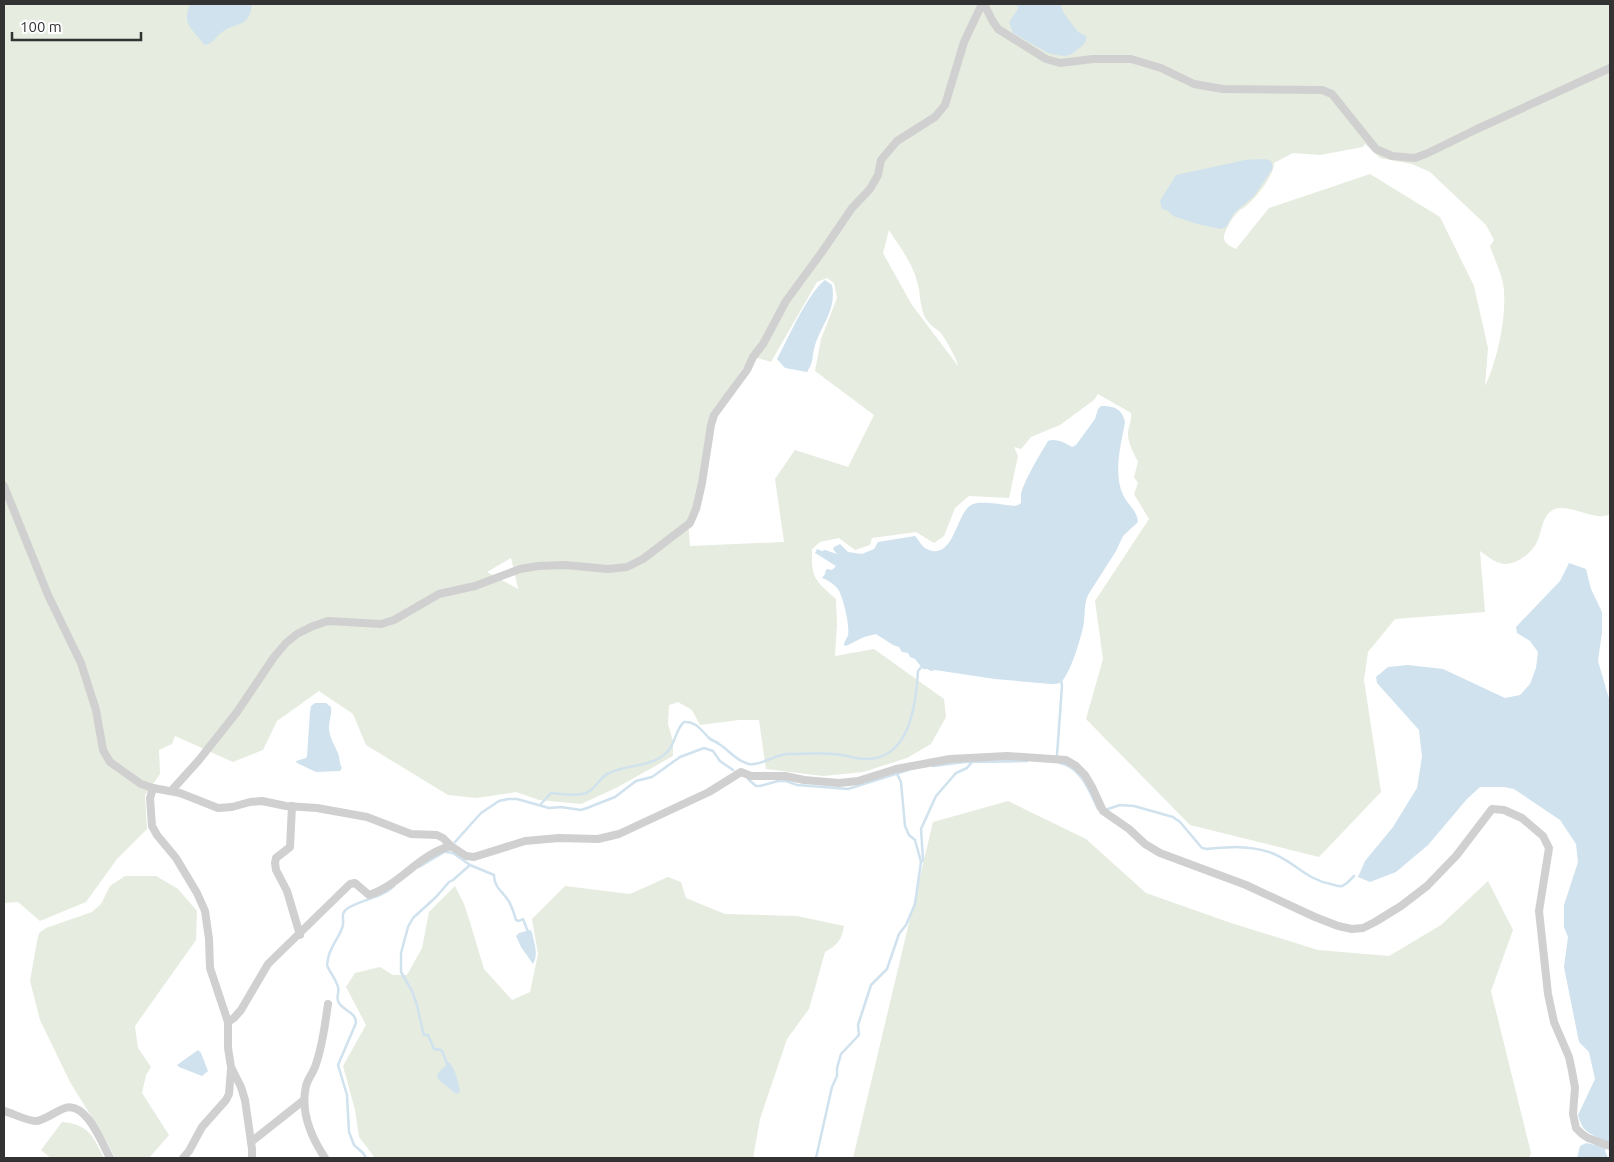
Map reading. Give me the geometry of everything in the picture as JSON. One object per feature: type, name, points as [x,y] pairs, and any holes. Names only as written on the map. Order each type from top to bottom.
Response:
[{"type":"street","points":[[983,4],[998,29],[1046,59],[1060,63],[1093,59],[1132,59],[1161,68],[1194,84],[1223,88],[1322,90],[1332,94],[1376,149],[1392,156],[1415,158],[1428,153],[1610,68]]},
{"type":"street","points":[[172,790],[199,760],[237,712],[280,650],[298,634],[313,626],[328,621],[381,624],[394,620],[439,594],[475,586],[520,568],[565,565],[608,569],[627,567],[643,559],[690,523],[696,509],[702,483],[710,425],[714,415],[763,344],[786,301],[852,208],[870,189],[878,175],[881,160],[897,142],[935,117],[944,105],[964,42],[983,4]]},
{"type":"street","points":[[4,486],[48,594],[81,663],[96,710],[103,750],[110,762],[141,784],[153,788],[172,790],[218,808],[262,801],[367,817],[411,834],[437,835],[466,856],[474,857],[525,841],[559,838],[598,839],[619,834],[709,792],[741,772],[751,776],[785,776],[804,780],[839,783],[858,781],[920,763],[978,756],[1066,760],[1076,766],[1085,776],[1103,810],[1129,829],[1145,844],[1160,853],[1246,885],[1315,917],[1352,929],[1363,928],[1375,922],[1401,906],[1427,886],[1456,856],[1492,809],[1504,810],[1522,818],[1543,836],[1549,848],[1539,911],[1548,994],[1554,1022],[1569,1057],[1572,1071],[1575,1088],[1573,1114],[1576,1128],[1588,1138],[1610,1146]]},
{"type":"street","points":[[153,788],[150,798],[152,826],[176,858],[197,893],[205,911],[209,939],[210,968],[228,1022],[228,1048],[231,1067],[229,1094],[202,1127],[183,1158]]},
{"type":"street","points":[[292,806],[290,847],[276,858],[275,863],[276,870],[287,891],[300,935]]},
{"type":"street","points":[[228,1022],[241,1010],[268,964],[300,935],[350,884],[355,883],[370,895],[381,891],[429,855],[451,846]]},
{"type":"street","points":[[325,1158],[312,1136],[304,1100],[307,1084],[316,1067],[323,1040],[328,1004]]},
{"type":"street","points":[[231,1067],[241,1087],[252,1158]]},
{"type":"street","points":[[251,1142],[304,1100]]},
{"type":"street","points":[[4,1111],[37,1121],[64,1108],[71,1106],[78,1108],[84,1112],[110,1158]]},
{"type":"shaded area","points":[[4,4],[1610,4],[1610,514],[1597,516],[1564,508],[1553,510],[1546,516],[1538,540],[1533,548],[1513,563],[1504,564],[1497,562],[1480,551],[1485,612],[1395,619],[1368,652],[1364,680],[1381,792],[1319,857],[1190,825],[1086,719],[1103,659],[1095,601],[1149,519],[1134,494],[1138,483],[1134,477],[1138,462],[1128,437],[1131,413],[1098,394],[1094,400],[1060,425],[1031,437],[1021,449],[1014,447],[1018,456],[1009,498],[969,496],[955,508],[944,536],[934,543],[916,532],[872,538],[870,545],[855,550],[839,538],[820,542],[812,549],[812,567],[816,578],[836,599],[835,656],[874,649],[944,699],[946,717],[931,744],[907,758],[863,772],[823,776],[766,769],[759,720],[739,720],[700,725],[692,710],[678,702],[669,705],[668,724],[673,741],[673,756],[616,788],[581,804],[539,800],[516,792],[477,798],[448,795],[366,745],[353,714],[319,691],[277,721],[263,750],[233,762],[175,736],[172,744],[159,750],[160,774],[145,795],[147,829],[117,859],[86,902],[40,921],[18,902],[4,903]],"holes":[[[1365,144],[1380,158],[1412,164],[1430,172],[1486,225],[1494,240],[1490,246],[1503,283],[1504,307],[1498,349],[1485,386],[1488,348],[1474,286],[1440,217],[1370,174],[1269,208],[1236,249],[1225,241],[1224,236],[1231,221],[1260,191],[1271,174],[1274,163],[1293,153],[1320,155],[1363,147]],[[889,230],[905,254],[915,274],[922,310],[926,319],[940,332],[958,366],[912,305],[883,253]],[[827,278],[834,283],[837,298],[821,339],[815,371],[874,415],[848,467],[795,450],[775,479],[784,542],[690,546],[688,521],[694,508],[713,413],[751,356],[771,362],[817,282]],[[511,558],[518,589],[487,572]]]},
{"type":"shaded area","points":[[1008,801],[1086,839],[1146,893],[1231,923],[1318,950],[1389,956],[1441,925],[1488,881],[1513,930],[1491,991],[1531,1153],[1529,1158],[853,1158],[933,822]]},
{"type":"shaded area","points":[[125,876],[156,876],[178,889],[197,911],[196,940],[135,1026],[138,1048],[151,1067],[146,1075],[142,1093],[169,1135],[149,1158],[115,1158],[70,1082],[40,1020],[30,981],[39,933],[46,928],[92,912],[101,904],[110,886]]},
{"type":"shaded area","points":[[668,877],[681,882],[686,898],[725,914],[797,916],[844,926],[838,942],[825,952],[809,1009],[787,1039],[760,1119],[753,1158],[375,1158],[359,1137],[355,1110],[343,1066],[366,1025],[346,987],[355,973],[380,967],[393,975],[407,975],[422,948],[429,912],[455,886],[464,904],[484,969],[512,1000],[530,992],[538,954],[532,919],[565,886],[630,894]]},
{"type":"shaded area","points":[[62,1122],[78,1125],[89,1132],[104,1158],[51,1158],[41,1150]]},
{"type":"water","points":[[190,4],[252,4],[245,21],[222,32],[206,45],[187,21]]},
{"type":"water","points":[[1010,4],[1061,4],[1063,12],[1078,32],[1086,36],[1086,41],[1072,54],[1065,56],[1048,53],[1013,33],[1009,22],[1018,6]]},
{"type":"water","points":[[1264,159],[1271,161],[1273,168],[1254,196],[1234,213],[1226,227],[1221,229],[1197,224],[1173,216],[1167,210],[1162,209],[1160,201],[1176,175],[1245,160]]},
{"type":"water","points":[[825,280],[832,285],[832,303],[817,340],[810,366],[807,372],[785,368],[777,359],[811,295]]},
{"type":"water","points":[[1101,406],[1116,409],[1124,417],[1125,422],[1118,468],[1120,486],[1138,522],[1123,536],[1116,551],[1088,595],[1079,644],[1069,670],[1062,681],[1051,684],[995,679],[923,669],[908,653],[902,652],[899,647],[876,634],[864,637],[846,646],[844,645],[848,630],[842,598],[838,589],[831,582],[822,578],[827,569],[832,570],[836,566],[815,553],[817,549],[837,554],[833,549],[840,544],[848,552],[862,554],[874,549],[878,542],[915,536],[929,550],[937,551],[944,548],[954,534],[966,510],[971,505],[985,503],[1014,506],[1021,503],[1022,490],[1025,483],[1048,441],[1057,441],[1072,447],[1076,445],[1095,419]]},
{"type":"water","points":[[1569,563],[1586,569],[1591,589],[1602,612],[1602,632],[1598,661],[1610,702],[1610,1139],[1605,1151],[1608,1158],[1577,1158],[1580,1146],[1586,1143],[1595,1145],[1597,1137],[1584,1129],[1578,1115],[1595,1079],[1589,1052],[1579,1042],[1564,967],[1568,937],[1564,927],[1564,905],[1578,862],[1576,844],[1560,820],[1514,789],[1480,787],[1467,799],[1428,845],[1396,872],[1370,882],[1358,877],[1365,861],[1393,827],[1417,788],[1422,757],[1419,730],[1377,683],[1376,677],[1388,667],[1408,665],[1443,669],[1505,698],[1520,695],[1530,684],[1536,668],[1538,652],[1530,641],[1517,633],[1516,627],[1560,581]]},
{"type":"water","points":[[315,703],[326,703],[331,707],[329,731],[339,755],[342,768],[340,771],[316,772],[296,761],[307,756],[310,712],[311,706]]},
{"type":"water","points":[[530,930],[536,949],[536,957],[533,964],[516,936],[519,933]]},
{"type":"water","points":[[198,1050],[208,1071],[202,1076],[177,1065]]},
{"type":"water","points":[[449,1062],[459,1084],[460,1092],[456,1094],[437,1077],[439,1072]]},
{"type":"waterway","points":[[540,805],[551,793],[566,795],[586,793],[609,773],[654,761],[661,757],[672,745],[684,722],[692,723],[710,739],[749,764],[787,754],[837,754],[864,759],[879,757],[892,751],[901,741],[912,714],[918,671],[923,665]]},
{"type":"waterway","points":[[1057,755],[1061,679]]},
{"type":"waterway","points":[[455,842],[481,813],[499,801],[517,799],[549,808],[561,807],[581,810],[615,797],[636,781],[652,777],[680,757],[704,748],[713,751],[720,761],[733,770]]},
{"type":"waterway","points":[[933,766],[965,762],[1027,761]]},
{"type":"waterway","points":[[921,862],[923,860],[921,829],[936,796],[956,773],[967,768],[972,762]]},
{"type":"waterway","points":[[1060,763],[1074,769],[1084,781],[1098,809]]},
{"type":"waterway","points":[[748,779],[756,786],[786,781],[797,785],[848,789],[908,770]]},
{"type":"waterway","points":[[816,1158],[841,1054],[859,1035],[858,1025],[871,985],[887,969],[899,934],[906,925],[915,904],[921,862],[915,840],[909,835],[905,826],[901,782],[897,774]]},
{"type":"waterway","points":[[1105,810],[1120,805],[1134,806],[1173,817],[1180,822],[1202,848],[1238,847],[1254,848],[1269,852],[1285,859],[1306,874],[1336,886],[1344,885],[1354,876]]},
{"type":"waterway","points":[[419,867],[446,851]]},
{"type":"waterway","points":[[446,852],[453,853],[470,865],[494,875],[497,886],[509,902],[516,920],[523,919],[528,932]]},
{"type":"waterway","points":[[448,1066],[441,1050],[434,1049],[428,1035],[424,1035],[412,991],[401,972],[401,953],[408,927],[413,918],[449,882],[470,865]]},
{"type":"waterway","points":[[366,1158],[354,1145],[349,1132],[347,1095],[338,1065],[356,1023],[354,1016],[341,1006],[338,1001],[338,987],[327,965],[330,952],[342,928],[343,914],[346,910],[394,886]]}]
